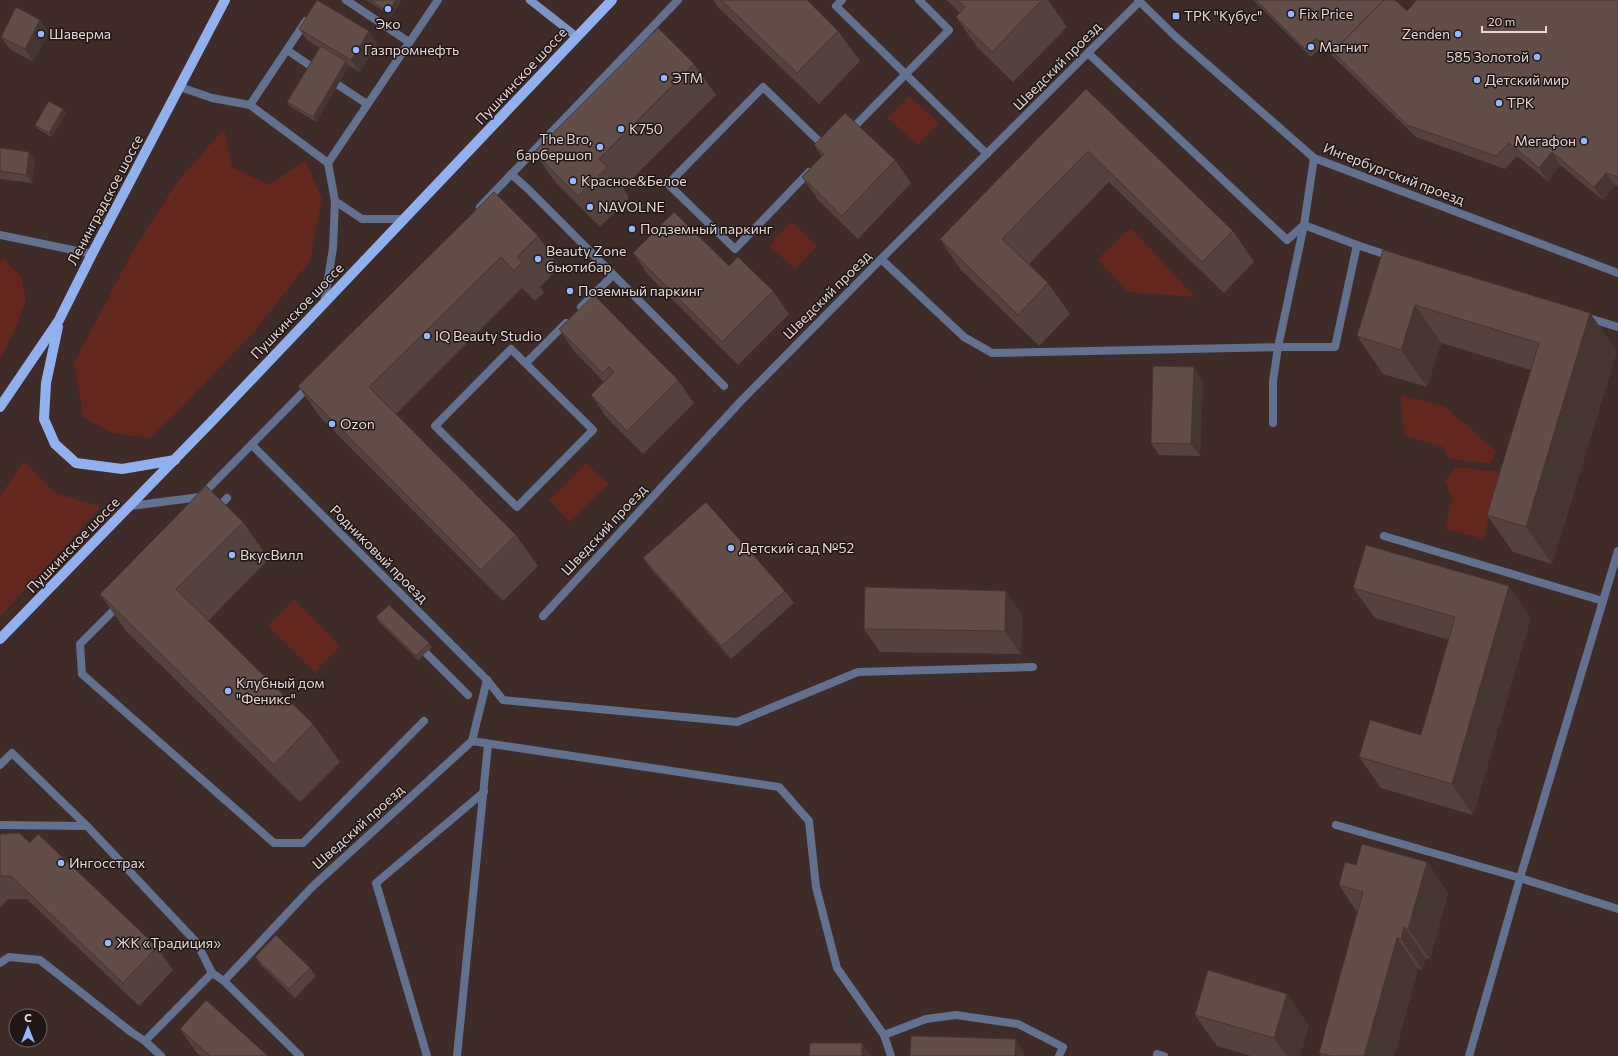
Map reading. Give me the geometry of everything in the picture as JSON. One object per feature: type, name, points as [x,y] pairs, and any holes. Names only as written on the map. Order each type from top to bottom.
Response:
[{"type":"main road","name":"Ленинградское шоссе","points":[[0,407],[59,320],[225,0]]},
{"type":"main road","name":"Пушкинское шоссе","points":[[0,639],[175,460],[612,0]]},
{"type":"main road","points":[[59,320],[46,383],[44,419],[55,444],[76,463],[122,469],[175,460]]},
{"type":"street","points":[[346,0],[409,42]]},
{"type":"street","points":[[328,163],[438,0]]},
{"type":"street","points":[[530,0],[577,37]]},
{"type":"street","points":[[472,215],[678,0]]},
{"type":"street","points":[[842,0],[836,6],[987,154]]},
{"type":"street","points":[[813,169],[734,249],[668,184],[763,87],[832,149],[949,30],[919,0]]},
{"type":"street","name":"Шведский проезд","points":[[544,616],[740,402],[881,259],[1088,54],[1139,1]]},
{"type":"street","name":"Ингербургский проезд","points":[[1139,1],[1181,42],[1314,158],[1618,274]]},
{"type":"street","points":[[250,105],[312,13]]},
{"type":"street","points":[[287,50],[368,104]]},
{"type":"street","points":[[1088,54],[1287,240],[1304,225]]},
{"type":"street","points":[[180,87],[212,98],[250,105],[328,163],[335,201],[333,248],[324,304]]},
{"type":"street","points":[[1273,423],[1273,380],[1278,347],[1304,225],[1314,158]]},
{"type":"street","points":[[511,174],[528,189],[724,386]]},
{"type":"street","points":[[335,201],[362,219],[404,219]]},
{"type":"street","points":[[1304,225],[1357,245],[1402,259]]},
{"type":"street","points":[[0,234],[92,254]]},
{"type":"street","points":[[881,259],[964,337],[992,353],[1335,347],[1357,245]]},
{"type":"street","points":[[526,363],[613,275]]},
{"type":"street","points":[[1573,313],[1618,327]]},
{"type":"street","points":[[511,349],[526,363],[593,430],[517,507],[435,426],[511,349]]},
{"type":"street","points":[[130,506],[200,497],[318,376]]},
{"type":"street","name":"Родниковый проезд","points":[[252,445],[487,680],[503,700],[737,722],[858,672],[1033,667]]},
{"type":"street","points":[[210,515],[227,498]]},
{"type":"street","points":[[1384,536],[1603,601]]},
{"type":"street","points":[[1469,1056],[1520,878],[1618,551]]},
{"type":"street","points":[[125,600],[80,644],[82,674],[274,843],[303,843],[424,722]]},
{"type":"street","points":[[426,653],[468,696]]},
{"type":"street","points":[[487,680],[472,742],[779,788],[809,821],[816,887],[837,968],[884,1035],[890,1056]]},
{"type":"street","name":"Шведский проезд","points":[[224,982],[312,887],[472,742]]},
{"type":"street","points":[[457,1056],[488,745]]},
{"type":"street","points":[[0,765],[12,752],[87,826],[197,943],[212,973],[224,982],[300,1056]]},
{"type":"street","points":[[427,1056],[376,883],[484,792]]},
{"type":"street","points":[[0,825],[87,826]]},
{"type":"street","points":[[1336,825],[1520,878],[1618,909]]},
{"type":"street","points":[[0,963],[9,957],[40,960],[131,1032],[145,1041],[161,1056]]},
{"type":"street","points":[[145,1041],[212,973]]},
{"type":"street","points":[[884,1035],[926,1019],[956,1015],[1018,1024],[1063,1047],[1059,1056]]},
{"type":"shaded area","points":[[909,96],[939,123],[918,145],[888,118]]},
{"type":"shaded area","points":[[224,129],[232,167],[269,185],[305,160],[322,199],[310,261],[252,334],[150,438],[112,433],[83,417],[74,363],[134,249],[175,185]]},
{"type":"shaded area","points":[[791,222],[817,246],[795,269],[769,246]]},
{"type":"shaded area","points":[[1131,228],[1195,297],[1128,292],[1097,259]]},
{"type":"shaded area","points":[[4,259],[22,277],[26,301],[16,327],[0,360],[0,260]]},
{"type":"shaded area","points":[[1401,395],[1445,407],[1497,452],[1490,464],[1448,458],[1443,447],[1404,435]]},
{"type":"shaded area","points":[[24,461],[53,492],[101,507],[0,617],[0,496]]},
{"type":"shaded area","points":[[586,463],[608,484],[570,522],[549,500]]},
{"type":"shaded area","points":[[1455,467],[1502,472],[1491,508],[1484,539],[1445,529],[1452,499],[1445,481]]},
{"type":"shaded area","points":[[294,600],[340,646],[315,672],[268,626]]},
{"type":"building","points":[[317,0],[369,31],[351,60],[299,29]]},
{"type":"building","points":[[370,0],[396,0],[388,12]]},
{"type":"building","points":[[721,0],[807,0],[838,31],[797,73]]},
{"type":"building","points":[[957,0],[1042,0],[992,52],[956,17],[965,7]]},
{"type":"building","points":[[1256,0],[1384,0],[1333,52],[1336,56],[1316,38],[1305,49]]},
{"type":"building","name":"ТРК","points":[[1384,0],[1395,0],[1407,11],[1417,0],[1618,0],[1618,177],[1606,173],[1594,187],[1552,152],[1539,168],[1509,143],[1496,156],[1407,125],[1333,52]]},
{"type":"building","points":[[16,7],[40,20],[25,49],[1,37]]},
{"type":"building","points":[[658,28],[694,64],[599,159],[608,167],[578,196],[534,152]]},
{"type":"building","points":[[321,46],[346,61],[313,117],[287,102]]},
{"type":"building","points":[[1086,89],[1233,231],[1202,262],[1088,151],[1002,239],[1048,283],[1018,315],[940,239]]},
{"type":"building","points":[[49,101],[63,109],[49,133],[35,125]]},
{"type":"building","points":[[845,113],[895,160],[842,216],[802,177],[824,154],[814,145]]},
{"type":"building","points":[[0,148],[29,152],[26,175],[0,171]]},
{"type":"building","points":[[494,192],[538,236],[517,257],[522,262],[514,271],[501,257],[369,387],[516,535],[481,570],[298,386]]},
{"type":"building","points":[[674,212],[729,266],[738,257],[773,291],[722,342],[633,253]]},
{"type":"building","points":[[1383,250],[1590,313],[1526,527],[1487,515],[1539,343],[1415,305],[1401,350],[1357,336]]},
{"type":"building","points":[[594,295],[678,380],[627,431],[591,395],[614,372],[609,367],[602,373],[559,329]]},
{"type":"building","points":[[1153,366],[1194,367],[1191,444],[1151,443]]},
{"type":"building","points":[[206,486],[243,522],[176,589],[313,724],[274,765],[100,594]]},
{"type":"building","points":[[706,502],[785,591],[722,646],[643,558]]},
{"type":"building","points":[[1366,545],[1509,586],[1452,784],[1359,757],[1370,720],[1421,735],[1455,617],[1353,588]]},
{"type":"building","points":[[865,587],[1006,591],[1005,631],[864,629]]},
{"type":"building","points":[[389,605],[429,643],[416,656],[376,617]]},
{"type":"building","name":"ЖК «Традиция»","points":[[19,833],[30,843],[38,834],[157,947],[123,983],[11,876],[0,876],[0,834]]},
{"type":"building","points":[[1362,844],[1427,862],[1408,929],[1404,927],[1401,939],[1397,938],[1364,1056],[1331,1056],[1319,1053],[1363,892],[1339,885],[1345,862],[1356,865]]},
{"type":"building","points":[[276,935],[310,968],[289,989],[255,957]]},
{"type":"building","points":[[1208,970],[1287,994],[1274,1038],[1195,1015]]},
{"type":"building","points":[[206,1000],[268,1056],[210,1056],[180,1029]]},
{"type":"building","points":[[911,1036],[1016,1039],[1015,1056],[910,1056]]},
{"type":"building","points":[[810,1043],[862,1043],[862,1056],[809,1056]]},
{"type":"place","name":"Эко","points":[[388,9]]},
{"type":"place","name":"Fix Price","points":[[1291,14]]},
{"type":"place","name":"ТРК \"Кубус\"","points":[[1176,16]]},
{"type":"place","name":"Шаверма","points":[[41,34]]},
{"type":"place","name":"Zenden","points":[[1458,34]]},
{"type":"place","name":"Магнит","points":[[1311,47]]},
{"type":"place","name":"Газпромнефть","points":[[356,50]]},
{"type":"place","name":"585 Золотой","points":[[1537,57]]},
{"type":"place","name":"ЭТМ","points":[[664,78]]},
{"type":"place","name":"Детский мир","points":[[1477,80]]},
{"type":"place","name":"ТРК","points":[[1499,103]]},
{"type":"place","name":"К750","points":[[621,129]]},
{"type":"place","name":"Мегафон","points":[[1584,141]]},
{"type":"place","name":"The Bro, барбершоп","points":[[600,147]]},
{"type":"place","name":"Красное&Белое","points":[[573,181]]},
{"type":"place","name":"NAVOLNE","points":[[590,207]]},
{"type":"place","name":"Подземный паркинг","points":[[632,229]]},
{"type":"place","name":"Beauty Zone бьютибар","points":[[538,259]]},
{"type":"place","name":"Поземный паркинг","points":[[570,291]]},
{"type":"place","name":"IQ Beauty Studio","points":[[427,336]]},
{"type":"place","name":"Ozon","points":[[332,424]]},
{"type":"place","name":"Детский сад №52","points":[[731,548]]},
{"type":"place","name":"ВкусВилл","points":[[232,555]]},
{"type":"place","name":"Клубный дом \"Феникс\"","points":[[228,691]]},
{"type":"place","name":"Ингосстрах","points":[[61,863]]},
{"type":"place","name":"ЖК «Традиция»","points":[[108,943]]}]
